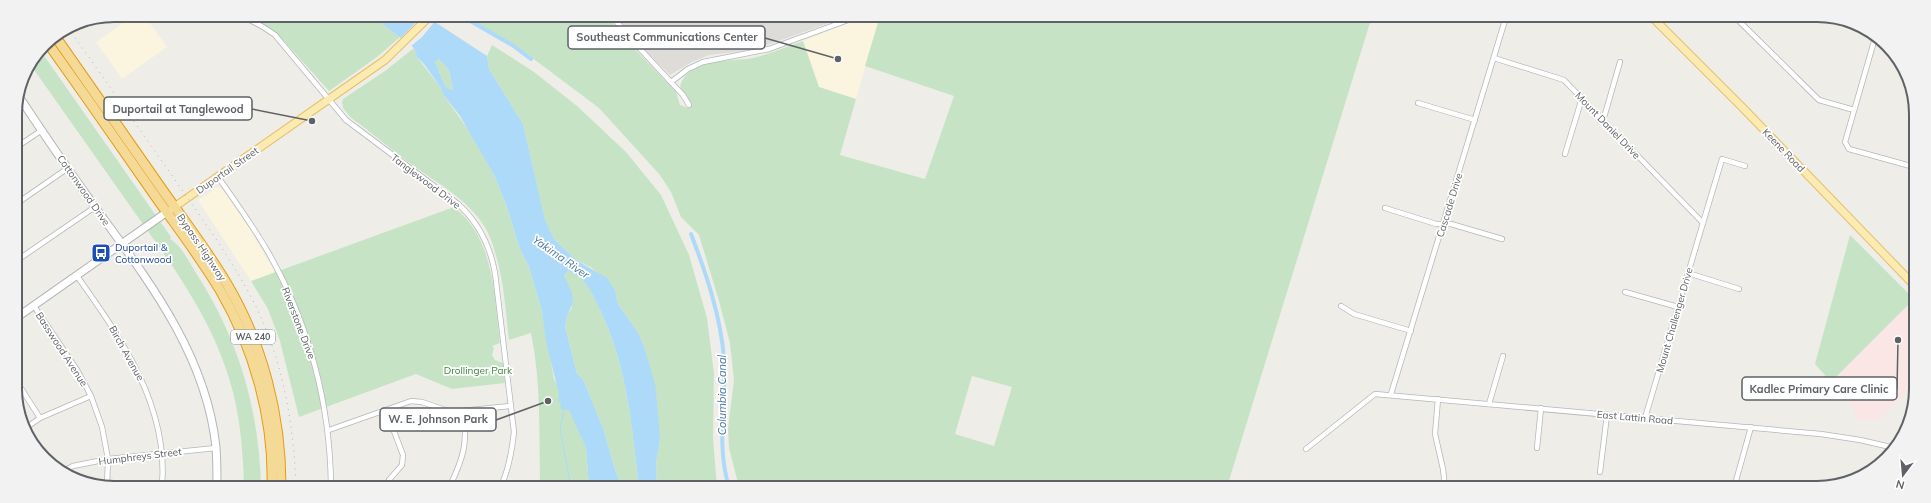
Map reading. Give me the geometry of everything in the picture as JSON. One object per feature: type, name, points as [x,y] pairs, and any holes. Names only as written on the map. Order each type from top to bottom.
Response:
[{"type":"highway","name":"Bypass Highway","points":[[58,41],[171,209],[219,289],[243,338],[258,380],[266,417],[270,441],[272,481]]},
{"type":"highway","name":"Bypass Highway","points":[[51,47],[227,284],[252,335],[272,400],[279,445],[281,481]]},
{"type":"main road","name":"Duportail Street","points":[[171,209],[385,60],[424,22]]},
{"type":"main road","name":"Keene Road","points":[[1657,22],[1742,106],[1909,280]]},
{"type":"street","name":"Tanglewood Drive","points":[[250,22],[263,27],[275,35],[350,124],[458,204],[469,215],[480,230],[489,248],[494,266],[512,406],[514,432],[512,452],[504,481]]},
{"type":"street","points":[[617,22],[683,95],[689,106]]},
{"type":"street","points":[[671,82],[688,69],[708,60],[769,49],[843,22]]},
{"type":"street","name":"Cascade Drive","points":[[1391,394],[1505,22]]},
{"type":"street","points":[[1741,22],[1819,100],[1854,110]]},
{"type":"street","points":[[1874,42],[1845,142],[1846,146],[1849,149],[1909,166]]},
{"type":"street","name":"Mount Daniel Drive","points":[[1494,58],[1558,77],[1569,84],[1603,121],[1703,222]]},
{"type":"street","points":[[1603,121],[1620,62]]},
{"type":"street","points":[[1565,154],[1582,98]]},
{"type":"street","name":"Cottonwood Drive","points":[[23,102],[95,207],[123,244],[172,317],[194,363],[211,419],[216,448],[217,481]]},
{"type":"street","points":[[1418,103],[1475,120]]},
{"type":"street","points":[[22,143],[42,130]]},
{"type":"street","name":"Mount Challenger Drive","points":[[1645,418],[1722,160],[1745,166]]},
{"type":"street","points":[[22,200],[68,168]]},
{"type":"street","name":"Riverstone Drive","points":[[218,177],[262,242],[292,298],[311,352],[320,385],[329,430],[331,481]]},
{"type":"street","points":[[22,257],[95,207]]},
{"type":"street","points":[[1385,208],[1436,224],[1451,224],[1502,239]]},
{"type":"street","name":"Duportail Street","points":[[22,314],[171,209]]},
{"type":"street","points":[[1688,273],[1739,289]]},
{"type":"street","name":"Birch Avenue","points":[[77,276],[115,329],[143,381],[155,416],[161,453],[162,481]]},
{"type":"street","points":[[1625,292],[1678,308]]},
{"type":"street","name":"Basswood Avenue","points":[[34,306],[73,363],[91,396],[102,427],[108,460],[107,480]]},
{"type":"street","points":[[1341,306],[1354,314],[1411,331]]},
{"type":"street","points":[[1489,404],[1503,356]]},
{"type":"street","points":[[22,390],[40,418]]},
{"type":"street","name":"East Lattin Road","points":[[1306,449],[1375,394],[1391,394],[1832,435],[1889,447]]},
{"type":"street","points":[[30,425],[40,418],[91,396]]},
{"type":"street","points":[[1438,399],[1435,434],[1444,469],[1445,481]]},
{"type":"street","points":[[329,430],[411,401],[422,402],[451,412],[512,406]]},
{"type":"street","points":[[1537,448],[1541,408]]},
{"type":"street","points":[[386,410],[403,455],[402,465],[389,480]]},
{"type":"street","points":[[452,481],[464,455],[466,439],[465,411]]},
{"type":"street","points":[[1600,472],[1607,415]]},
{"type":"street","points":[[1736,481],[1751,427]]},
{"type":"street","name":"Humphreys Street","points":[[68,469],[73,466],[108,460],[216,448]]},
{"type":"shaded area","points":[[124,22],[149,22],[167,47],[122,79],[96,42]]},
{"type":"shaded area","points":[[832,22],[753,50],[709,55],[692,62],[670,75],[637,42],[621,23]]},
{"type":"shaded area","points":[[852,22],[878,22],[856,99],[819,87],[803,41]]},
{"type":"shaded area","points":[[218,187],[223,190],[249,228],[275,272],[251,281],[198,200]]},
{"type":"shaded area","points":[[1909,304],[1909,390],[1879,420],[1858,420],[1850,401],[1831,382]]},
{"type":"green space","points":[[255,22],[380,22],[400,37],[377,57],[329,91],[276,32]]},
{"type":"green space","points":[[475,22],[612,22],[629,43],[676,92],[680,105],[688,108],[691,106],[680,86],[685,77],[692,70],[701,65],[753,58],[803,41],[819,87],[856,99],[840,155],[925,179],[954,96],[865,66],[878,22],[1370,22],[1229,481],[737,481],[729,448],[728,429],[734,380],[730,343],[699,235],[681,217],[671,192],[660,175],[599,108],[527,54],[500,36]],"holes":[[[972,376],[1012,387],[994,446],[955,434]]]},
{"type":"green space","points":[[492,45],[534,72],[577,106],[626,152],[661,195],[689,255],[707,318],[714,374],[713,438],[717,481],[657,481],[656,463],[660,440],[644,346],[637,331],[618,304],[615,290],[592,268],[576,260],[554,239],[545,221],[523,124],[489,69],[487,56]]},
{"type":"green space","points":[[414,48],[417,57],[441,88],[443,94],[471,134],[494,175],[506,204],[520,249],[529,267],[542,311],[554,379],[576,423],[586,448],[589,481],[539,481],[539,406],[531,333],[509,340],[505,300],[494,248],[482,223],[465,203],[365,129],[350,117],[343,108],[343,99],[385,71]]},
{"type":"green space","points":[[43,55],[171,237],[170,239],[178,245],[211,298],[224,323],[244,375],[251,401],[256,429],[261,481],[244,481],[242,445],[236,405],[221,355],[201,312],[163,252],[34,69]]},
{"type":"green space","points":[[439,59],[449,70],[453,90],[447,88],[442,78],[435,62]]},
{"type":"green space","name":"Drollinger Park","points":[[454,207],[468,220],[478,235],[490,269],[494,288],[500,343],[492,346],[494,348],[492,355],[495,360],[503,363],[505,383],[452,389],[416,374],[299,417],[280,341],[268,309],[251,281]]},
{"type":"green space","points":[[1850,235],[1909,294],[1909,304],[1831,382],[1815,364]]},
{"type":"green space","points":[[568,271],[575,274],[585,282],[598,305],[610,333],[623,375],[631,420],[638,481],[620,481],[616,473],[603,428],[583,379],[577,374],[565,326],[568,313],[572,308],[564,276]]},
{"type":"water","name":"Yakima River","points":[[380,22],[435,22],[487,56],[489,69],[523,124],[545,220],[554,239],[576,260],[607,278],[615,290],[618,304],[637,331],[644,346],[655,384],[658,411],[660,440],[656,463],[657,481],[638,481],[631,420],[623,375],[610,333],[589,288],[580,278],[568,271],[564,276],[572,293],[573,303],[568,313],[565,326],[577,374],[583,379],[603,428],[616,473],[620,481],[589,481],[586,448],[569,410],[560,409],[561,404],[558,400],[559,394],[546,342],[542,311],[529,267],[520,249],[506,204],[494,175],[460,116],[443,94],[441,88],[424,64],[417,57],[414,48]],"holes":[[[439,59],[449,70],[453,90],[447,88],[443,81],[435,62]]]},
{"type":"pier","points":[[416,22],[434,22],[422,37],[410,47],[400,39]]},
{"type":"waterway","name":"Columbia Canal","points":[[472,22],[512,45],[531,59]]},
{"type":"waterway","name":"Columbia Canal","points":[[691,234],[712,295],[720,327],[724,359],[722,440],[728,481]]},
{"type":"waterway","points":[[564,409],[560,429],[570,481]]},
{"type":"railway","points":[[71,33],[215,238],[249,293],[266,329],[284,387],[291,426],[296,481]]},
{"type":"place","name":"Southeast Communications Center","points":[[838,59]]},
{"type":"place","name":"Duportail at Tanglewood","points":[[312,121]]},
{"type":"place","name":"Duportail & Cottonwood","points":[[101,253]]},
{"type":"place","name":"Kadlec Primary Care Clinic","points":[[1898,340]]},
{"type":"place","name":"W. E. Johnson Park","points":[[548,401]]}]
